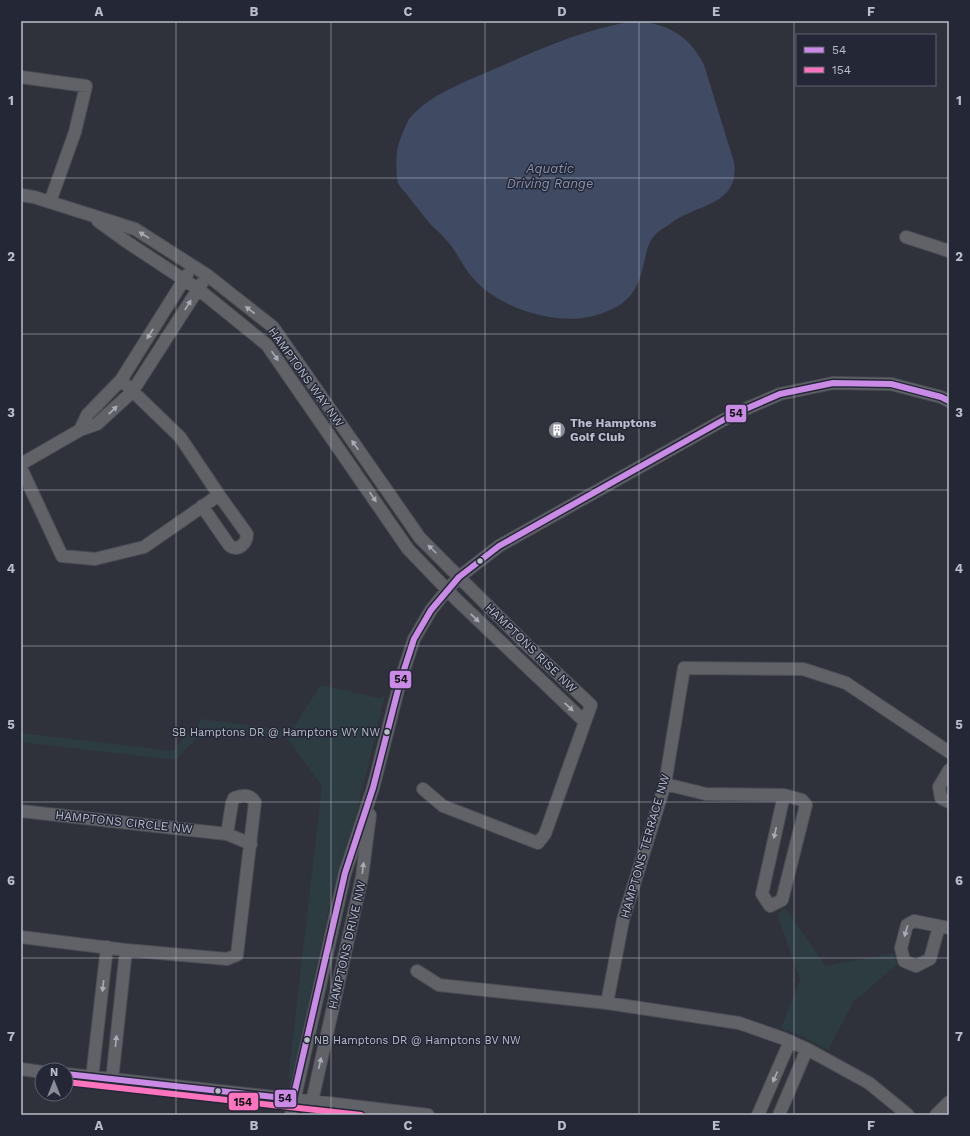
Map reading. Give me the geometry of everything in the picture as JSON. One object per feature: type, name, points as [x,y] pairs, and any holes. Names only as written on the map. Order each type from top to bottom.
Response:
[{"type":"street","points":[[21,76],[86,86],[75,132],[50,202]]},
{"type":"street","name":"HAMPTONS WAY NW","points":[[21,195],[50,202],[135,229],[207,275],[273,327],[420,538],[459,577]]},
{"type":"street","name":"HAMPTONS WAY NW","points":[[89,214],[198,290],[267,345],[408,549],[447,590]]},
{"type":"street","points":[[906,237],[949,251]]},
{"type":"street","points":[[80,430],[87,415],[120,380],[193,266]]},
{"type":"street","points":[[21,464],[80,430],[97,424],[132,392],[207,275]]},
{"type":"street","points":[[120,380],[180,437],[247,534],[245,542],[238,548],[234,548],[229,545],[202,506]]},
{"type":"street","name":"HAMPTONS DRIVE NW","points":[[291,1115],[293,1099],[345,873],[373,788],[400,682],[414,639],[431,610],[447,590],[459,577],[499,546],[734,414],[780,394],[833,383],[891,384],[941,397],[949,401]]},
{"type":"street","points":[[322,423],[334,416]]},
{"type":"street","points":[[21,468],[62,556],[95,558],[144,546],[219,495]]},
{"type":"street","name":"HAMPTONS RISE NW","points":[[423,789],[443,806],[538,843],[545,834],[591,705],[527,645],[459,577]]},
{"type":"street","name":"HAMPTONS RISE NW","points":[[447,590],[584,722]]},
{"type":"street","points":[[515,657],[527,645]]},
{"type":"street","name":"HAMPTONS TERRACE NW","points":[[607,1003],[623,920],[665,784],[684,668],[803,669],[846,683],[949,752]]},
{"type":"street","points":[[949,770],[939,787],[941,798],[949,802]]},
{"type":"street","points":[[665,784],[706,794],[784,795],[802,800],[806,805],[782,900],[770,906],[762,894],[784,795]]},
{"type":"street","name":"HAMPTONS DRIVE NW","points":[[309,1115],[362,877],[373,788]]},
{"type":"street","points":[[21,937],[126,950],[227,959],[237,955],[251,844],[255,802],[253,799],[247,796],[234,798],[227,834]]},
{"type":"street","name":"HAMPTONS CIRCLE NW","points":[[21,811],[227,834],[251,844]]},
{"type":"street","points":[[92,1078],[107,947]]},
{"type":"street","points":[[112,1080],[126,950]]},
{"type":"street","points":[[417,971],[439,985],[607,1003],[739,1023],[790,1041],[807,1049],[869,1083],[908,1115]]},
{"type":"street","points":[[758,1115],[790,1041]]},
{"type":"street","points":[[778,1115],[807,1049]]},
{"type":"street","points":[[21,1069],[34,1071]]},
{"type":"street","points":[[74,1075],[428,1115]]},
{"type":"street","points":[[936,1115],[949,1102]]},
{"type":"shaded area","points":[[321,685],[379,698],[385,696],[356,815],[332,893],[293,1076],[288,1080],[322,786],[287,738],[205,729],[176,760],[21,742],[21,733],[172,751],[202,719],[291,731]]},
{"type":"shaded area","points":[[785,908],[826,966],[894,953],[894,957],[898,964],[854,1001],[828,1050],[802,1036],[781,1028],[800,980],[777,914]]},
{"type":"water","name":"Aquatic Driving Range","points":[[636,21],[668,28],[676,33],[692,46],[704,65],[734,162],[732,185],[726,193],[718,199],[677,219],[654,236],[648,248],[639,282],[630,296],[618,306],[600,314],[584,318],[567,319],[531,313],[497,298],[483,288],[465,268],[451,245],[433,227],[399,185],[396,167],[397,154],[404,129],[410,118],[427,102],[459,84],[581,34],[617,24]]},
{"type":"transit line","name":"54","points":[[74,1075],[293,1099],[345,873],[373,788],[400,682],[414,639],[431,610],[459,577],[499,546],[734,414],[780,394],[833,383],[891,384],[941,397],[949,401]]},
{"type":"transit line","name":"154","points":[[74,1083],[361,1115]]},
{"type":"place","name":"The Hamptons Golf Club","points":[[557,430]]},
{"type":"place","name":"SB Hamptons DR @ Hamptons WY NW","points":[[387,732]]},
{"type":"place","name":"NB Hamptons DR @ Hamptons BV NW","points":[[307,1040]]}]
